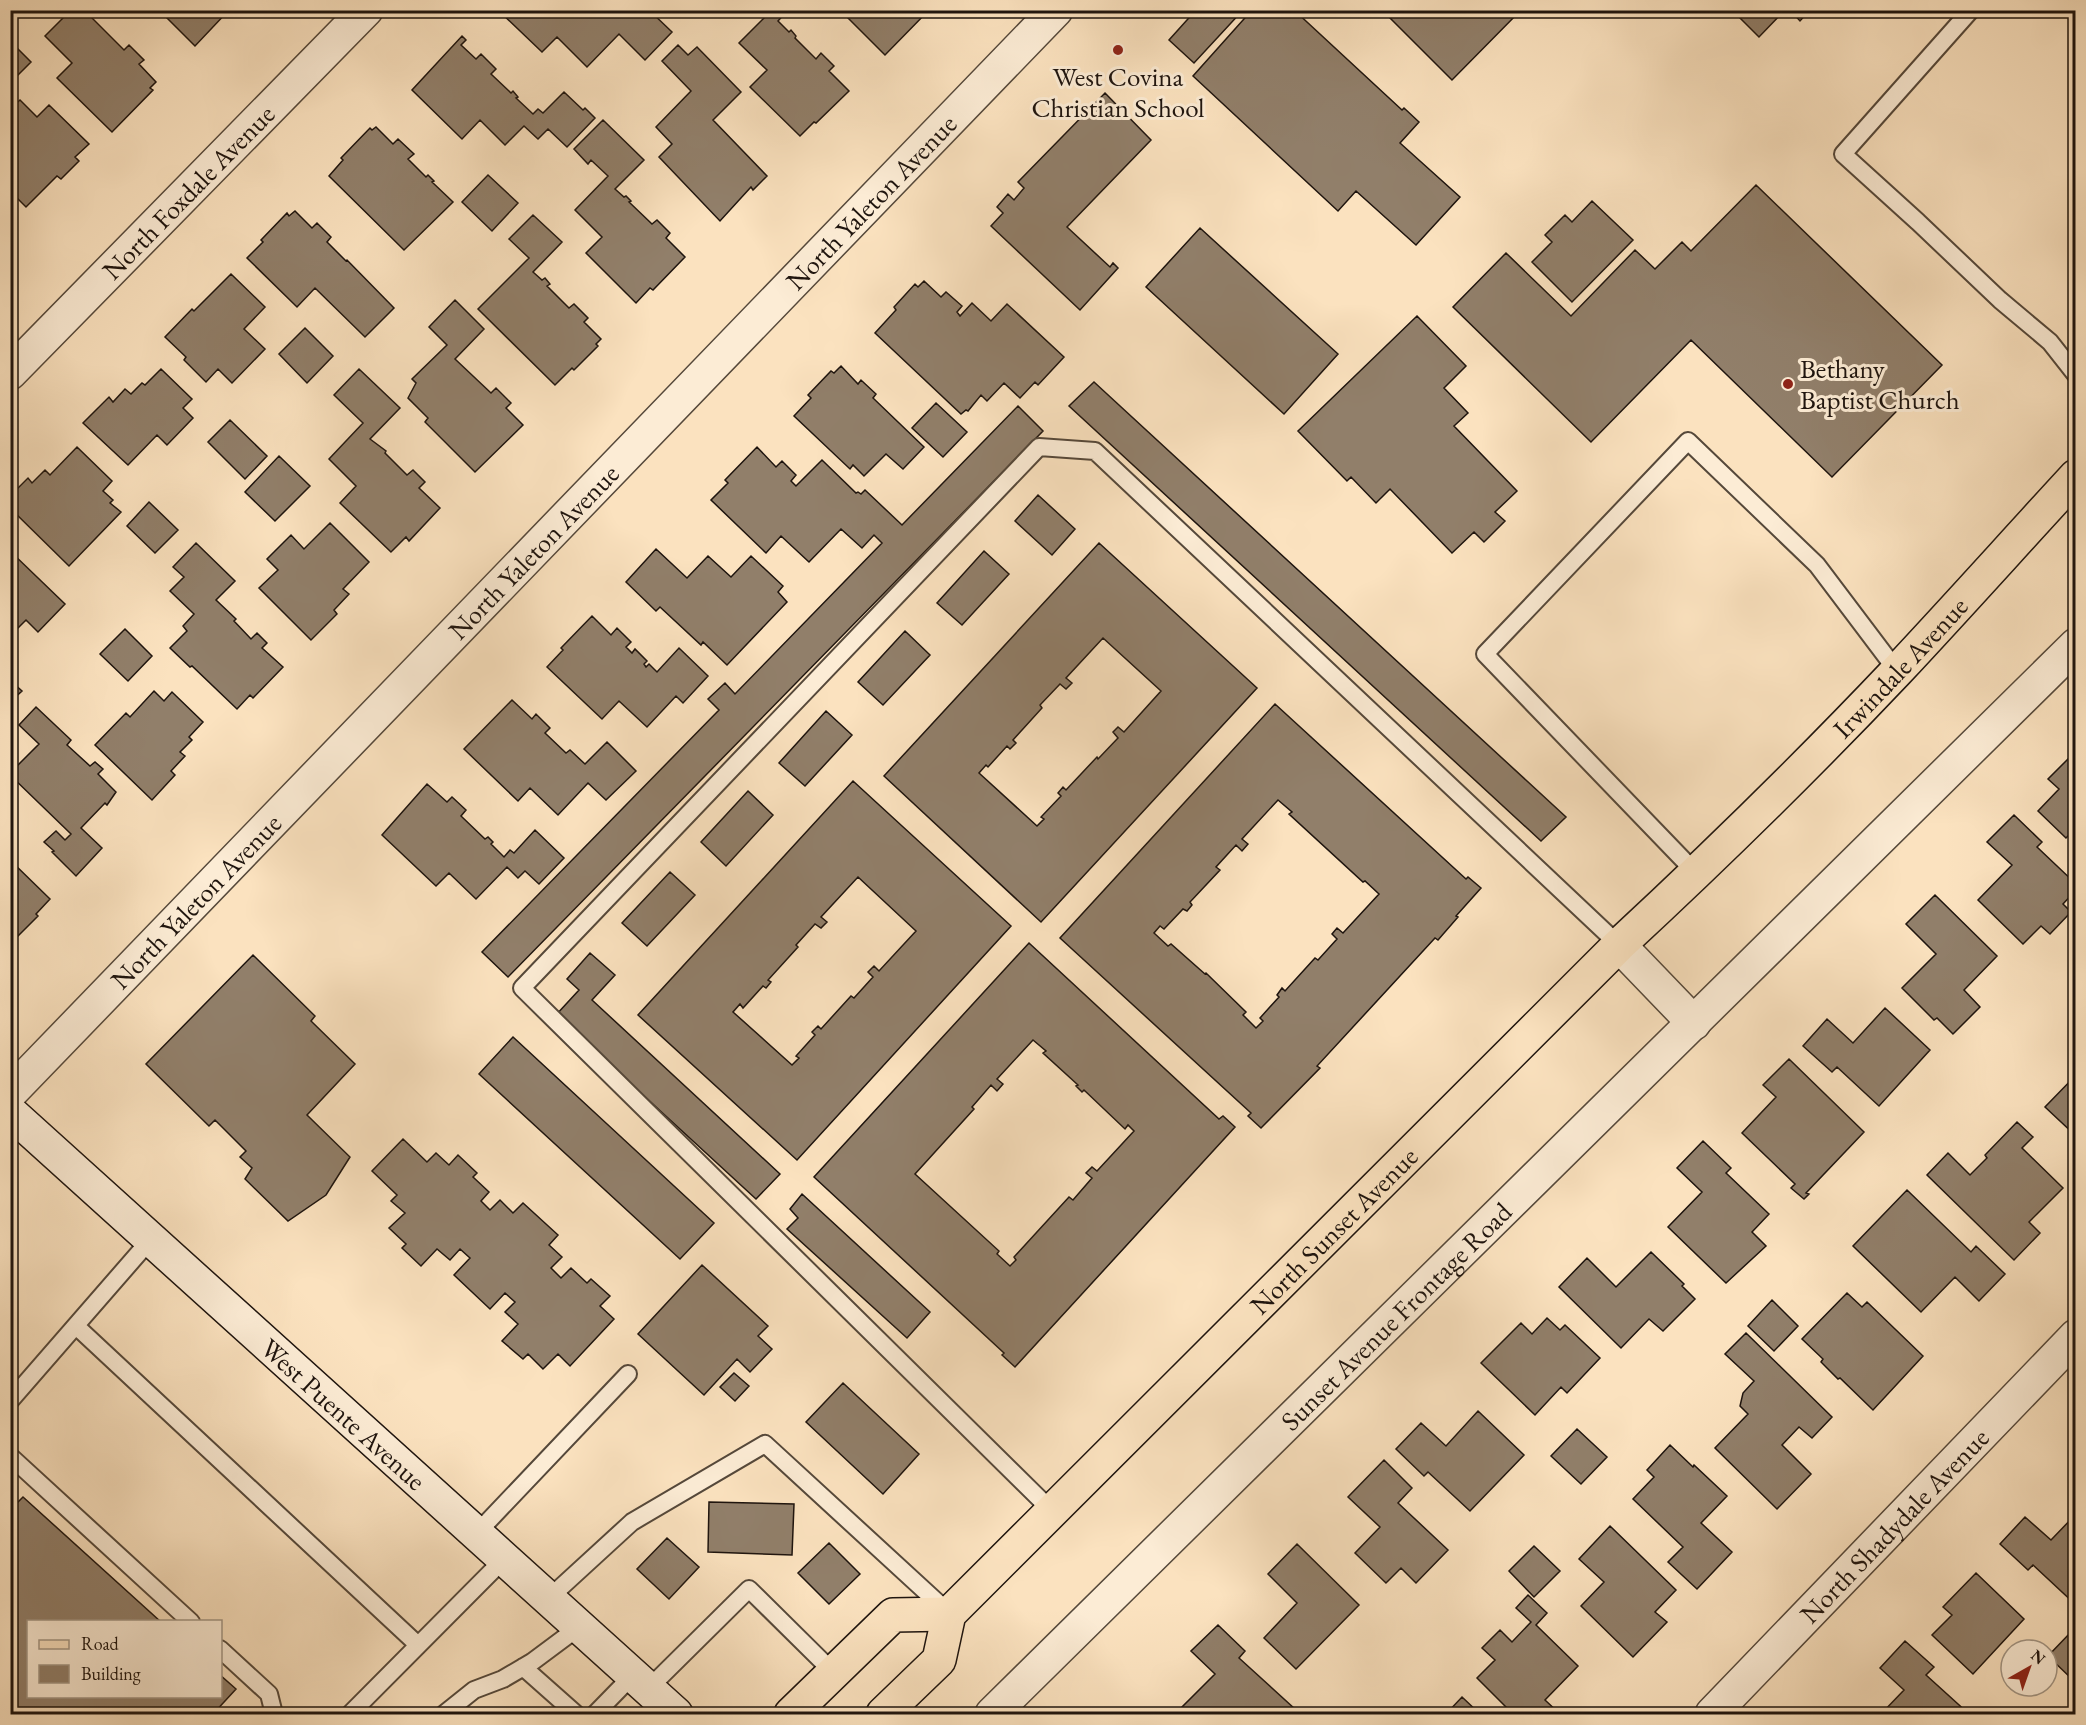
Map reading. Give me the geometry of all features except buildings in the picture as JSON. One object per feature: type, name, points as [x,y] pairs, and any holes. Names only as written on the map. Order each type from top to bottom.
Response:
[{"type":"main road","name":"Irwindale Avenue","points":[[1707,862],[1897,671],[2076,476]]},
{"type":"main road","name":"North Sunset Avenue","points":[[949,1614],[1619,945],[1707,862]]},
{"type":"main road","points":[[791,1714],[892,1615],[949,1614],[939,1660],[883,1714]]},
{"type":"street","name":"North Foxdale Avenue","points":[[10,373],[366,10]]},
{"type":"street","name":"North Yaleton Avenue","points":[[10,1093],[1056,10]]},
{"type":"street","name":"Sunset Avenue Frontage Road","points":[[992,1714],[2076,645]]},
{"type":"street","points":[[1619,945],[1694,1023]]},
{"type":"street","name":"West Puente Avenue","points":[[10,1113],[676,1714]]},
{"type":"street","name":"North Shadydale Avenue","points":[[1712,1714],[2076,1336]]},
{"type":"lane","points":[[1971,10],[1843,154],[2000,300],[2050,342],[2076,375]]},
{"type":"lane","points":[[1707,862],[1485,654],[1688,441],[1817,565],[1897,671]]},
{"type":"lane","points":[[1052,1511],[522,988],[1039,447],[1095,451],[1619,945]]},
{"type":"lane","points":[[10,1401],[151,1239]]},
{"type":"lane","points":[[76,1326],[418,1645]]},
{"type":"lane","points":[[476,1534],[628,1374]]},
{"type":"lane","points":[[548,1599],[632,1522],[765,1444],[949,1614]]},
{"type":"lane","points":[[10,1456],[189,1620]]},
{"type":"lane","points":[[350,1714],[504,1559]]},
{"type":"lane","points":[[595,1714],[640,1682],[749,1589],[833,1672]]},
{"type":"lane","points":[[444,1714],[474,1690],[503,1679],[523,1667],[579,1627]]},
{"type":"lane","points":[[222,1651],[269,1694],[274,1714]]},
{"type":"lane","points":[[523,1667],[576,1714]]},
{"type":"place","name":"West Covina Christian School","points":[[1118,50]]},
{"type":"place","name":"Bethany Baptist Church","points":[[1788,384]]}]
